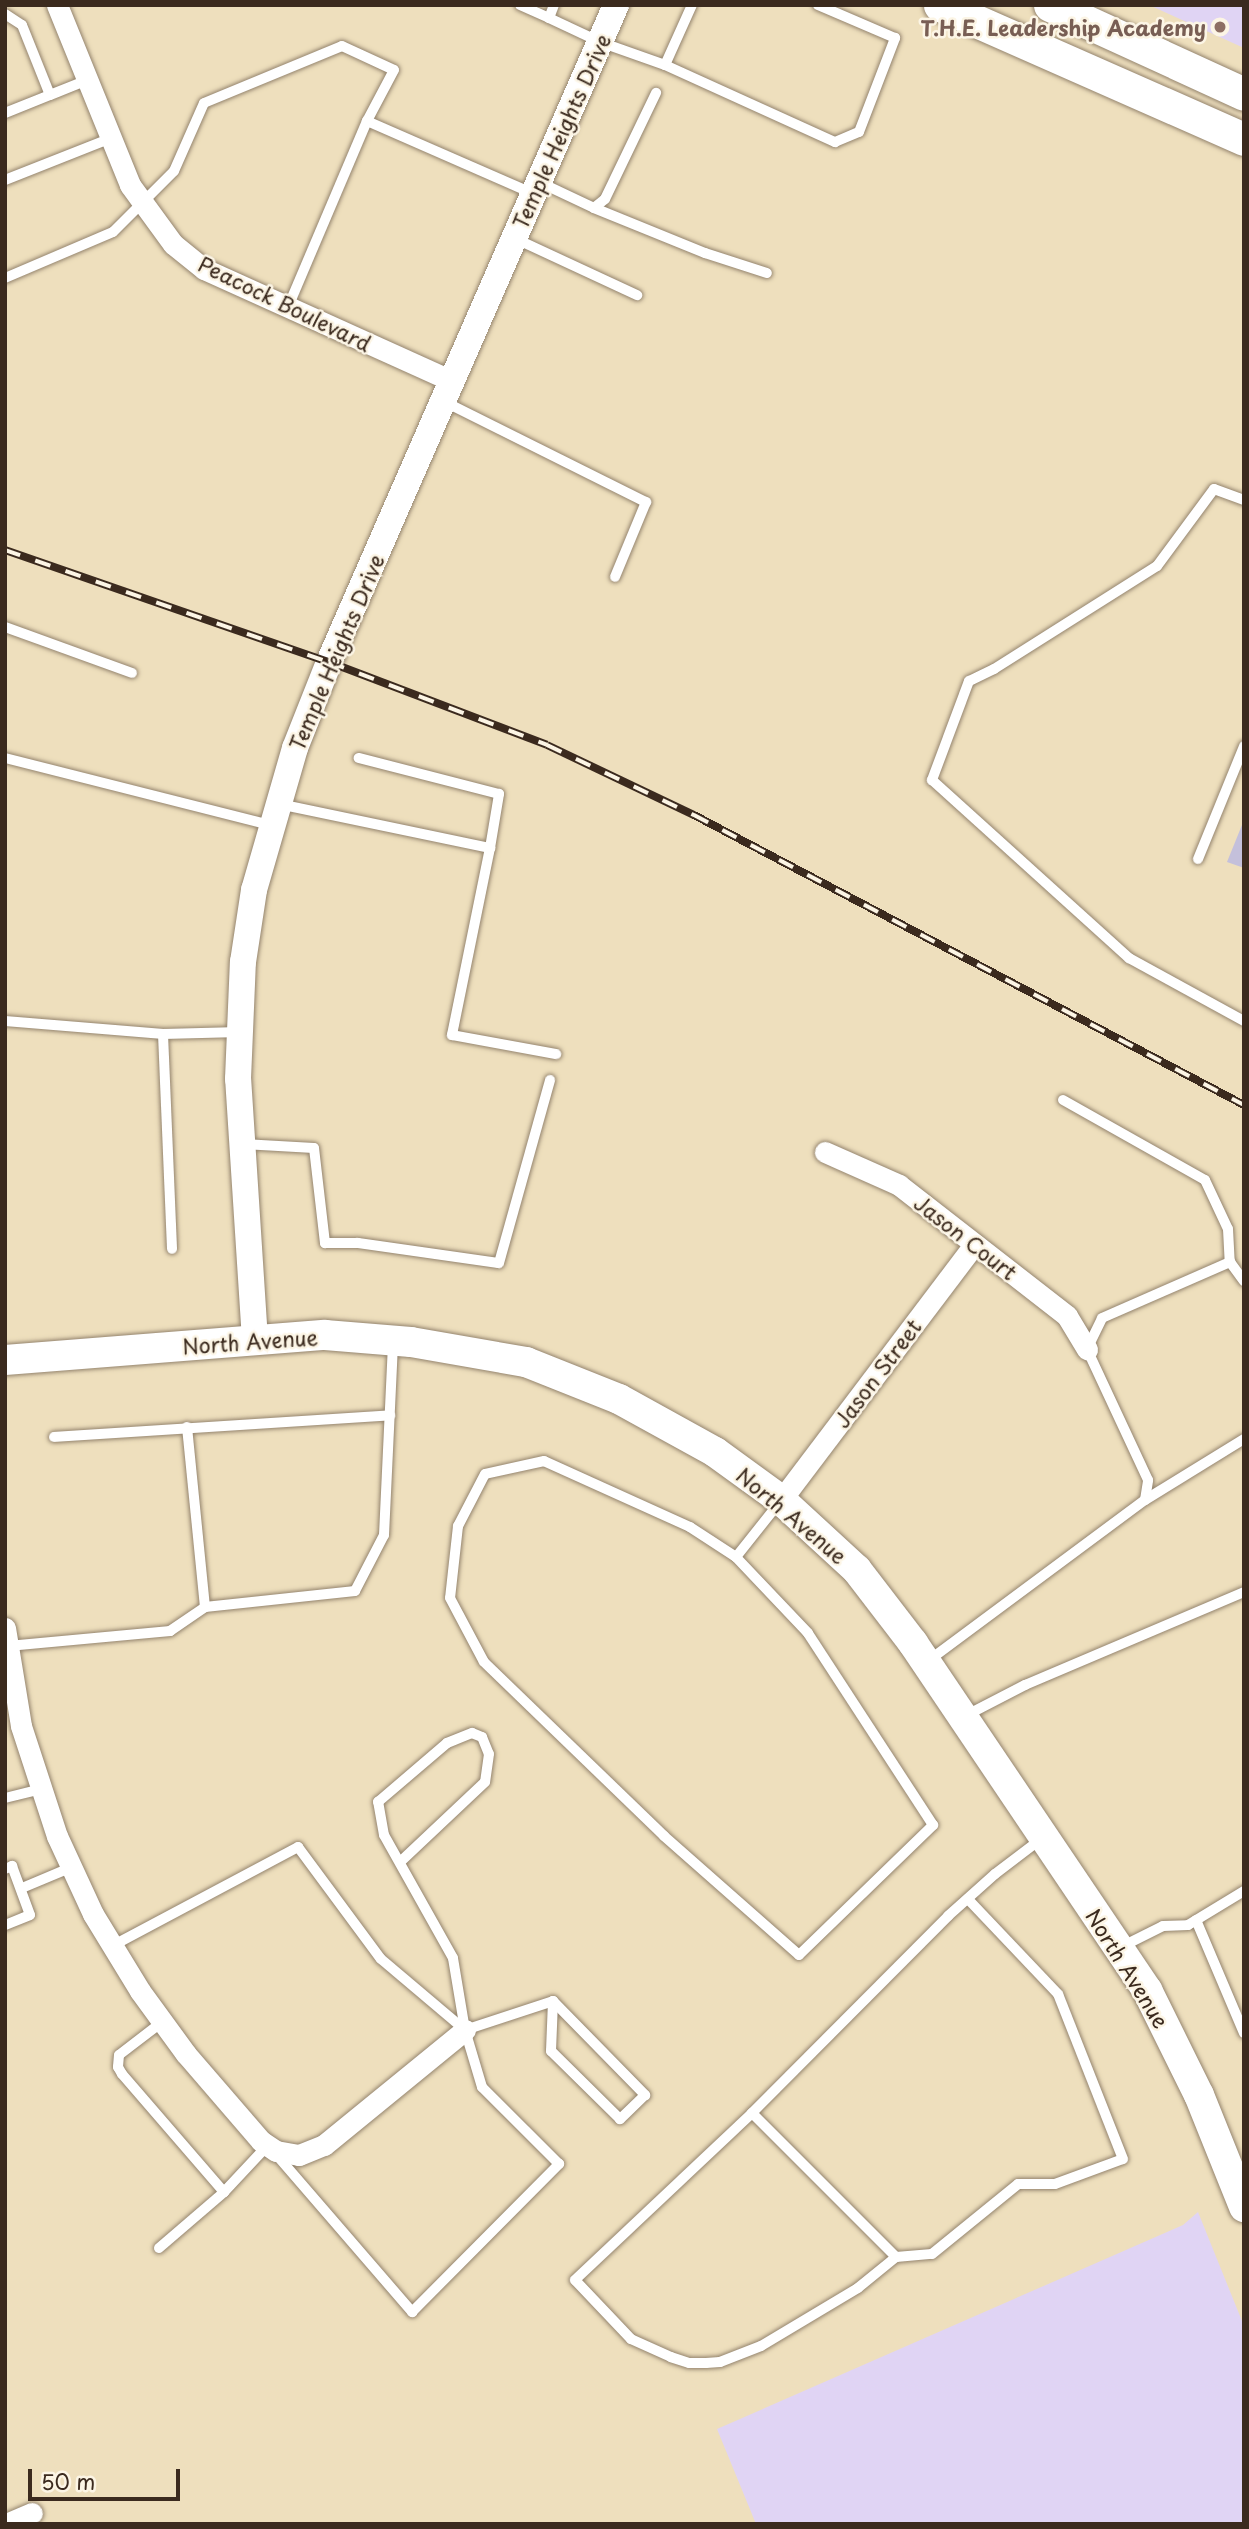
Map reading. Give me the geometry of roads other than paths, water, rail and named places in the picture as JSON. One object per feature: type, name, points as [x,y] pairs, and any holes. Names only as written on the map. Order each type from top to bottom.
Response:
[{"type":"main road","points":[[940,5],[1244,139]]},
{"type":"main road","points":[[1050,5],[1244,94]]},
{"type":"main road","name":"North Avenue","points":[[5,1360],[325,1335],[393,1341],[526,1362],[619,1399],[715,1452],[781,1500],[857,1570],[926,1662],[1147,1990],[1199,2095],[1241,2193]]},
{"type":"street","name":"Peacock Boulevard","points":[[57,5],[130,185],[173,244],[204,269],[288,307],[448,391]]},
{"type":"street","name":"Temple Heights Drive","points":[[255,1340],[238,1079],[243,962],[254,890],[295,748],[329,662],[616,5]]},
{"type":"street","name":"Jason Court","points":[[825,1152],[900,1185],[1067,1316],[1087,1349]]},
{"type":"street","name":"Jason Street","points":[[781,1500],[974,1245]]},
{"type":"street","points":[[7,1637],[21,1726],[42,1789],[72,1867],[112,1946],[186,2054],[268,2145],[276,2151],[299,2155],[324,2145],[465,2029]]},
{"type":"street","points":[[6,2524],[32,2513]]},
{"type":"lane","points":[[520,5],[600,42],[665,65],[823,139],[835,142],[859,132],[895,38],[818,5]]},
{"type":"lane","points":[[549,18],[554,5]]},
{"type":"lane","points":[[665,65],[692,5]]},
{"type":"lane","points":[[5,14],[22,25],[50,96]]},
{"type":"lane","points":[[5,278],[113,232],[174,171],[204,103],[342,46],[394,70],[367,121],[288,307]]},
{"type":"lane","points":[[5,113],[88,80]]},
{"type":"lane","points":[[594,208],[605,199],[656,93]]},
{"type":"lane","points":[[367,121],[705,253],[767,273]]},
{"type":"lane","points":[[5,180],[111,138]]},
{"type":"lane","points":[[514,238],[637,295]]},
{"type":"lane","points":[[448,391],[646,502],[615,577]]},
{"type":"lane","points":[[1244,500],[1214,489],[1157,566],[995,669],[969,681],[933,780],[1129,958],[1244,1021]]},
{"type":"lane","points":[[5,627],[132,673]]},
{"type":"lane","points":[[1198,859],[1244,746]]},
{"type":"lane","points":[[5,758],[276,815],[490,848]]},
{"type":"lane","points":[[359,758],[499,794],[452,1035],[556,1054]]},
{"type":"lane","points":[[5,1021],[163,1034],[240,1032]]},
{"type":"lane","points":[[163,1034],[172,1249]]},
{"type":"lane","points":[[243,1144],[314,1148],[325,1243],[358,1243],[499,1263],[550,1080]]},
{"type":"lane","points":[[1063,1100],[1205,1180],[1228,1228],[1230,1262],[1244,1281]]},
{"type":"lane","points":[[1145,1500],[1148,1480],[1087,1349],[1102,1318],[1230,1262]]},
{"type":"lane","points":[[7,1637],[170,1631],[205,1607],[355,1591],[384,1535],[393,1341]]},
{"type":"lane","points":[[54,1437],[390,1415]]},
{"type":"lane","points":[[187,1427],[205,1607]]},
{"type":"lane","points":[[926,1662],[1145,1500],[1244,1439]]},
{"type":"lane","points":[[544,1461],[690,1527],[736,1558],[808,1633],[933,1825],[799,1955],[664,1836],[484,1662],[450,1598],[458,1525],[485,1474],[544,1461]]},
{"type":"lane","points":[[736,1558],[781,1500]]},
{"type":"lane","points":[[963,1717],[1025,1685],[1244,1592]]},
{"type":"lane","points":[[159,2248],[224,2192],[268,2145],[412,2312],[559,2164],[482,2087],[465,2029],[453,1958],[384,1835],[378,1802],[447,1743],[472,1733],[482,1737],[489,1754],[485,1782],[400,1862]]},
{"type":"lane","points":[[5,1798],[42,1789]]},
{"type":"lane","points":[[968,1899],[1058,1994],[1123,2159],[1055,2184],[1018,2184],[932,2253],[896,2257],[858,2288],[744,2354],[720,2362],[689,2363],[659,2353],[631,2339],[575,2280],[752,2113],[968,1899],[1044,1837]]},
{"type":"lane","points":[[112,1946],[298,1847],[382,1959],[465,2029]]},
{"type":"lane","points":[[5,1869],[12,1866],[30,1915],[5,1924]]},
{"type":"lane","points":[[22,1888],[72,1867]]},
{"type":"lane","points":[[1118,1948],[1163,1926],[1188,1925],[1244,1891]]},
{"type":"lane","points":[[1196,1920],[1244,2033]]},
{"type":"lane","points":[[465,2029],[553,2001]]},
{"type":"lane","points":[[553,2001],[645,2095],[620,2119],[551,2051],[553,2001]]},
{"type":"lane","points":[[162,2022],[124,2050],[120,2055],[118,2067],[224,2192]]},
{"type":"lane","points":[[752,2113],[896,2257]]},
{"type":"railway","points":[[5,550],[329,662],[547,745],[694,815],[1244,1105]]},
{"type":"place","name":"T.H.E. Leadership Academy","points":[[1220,27]]}]
